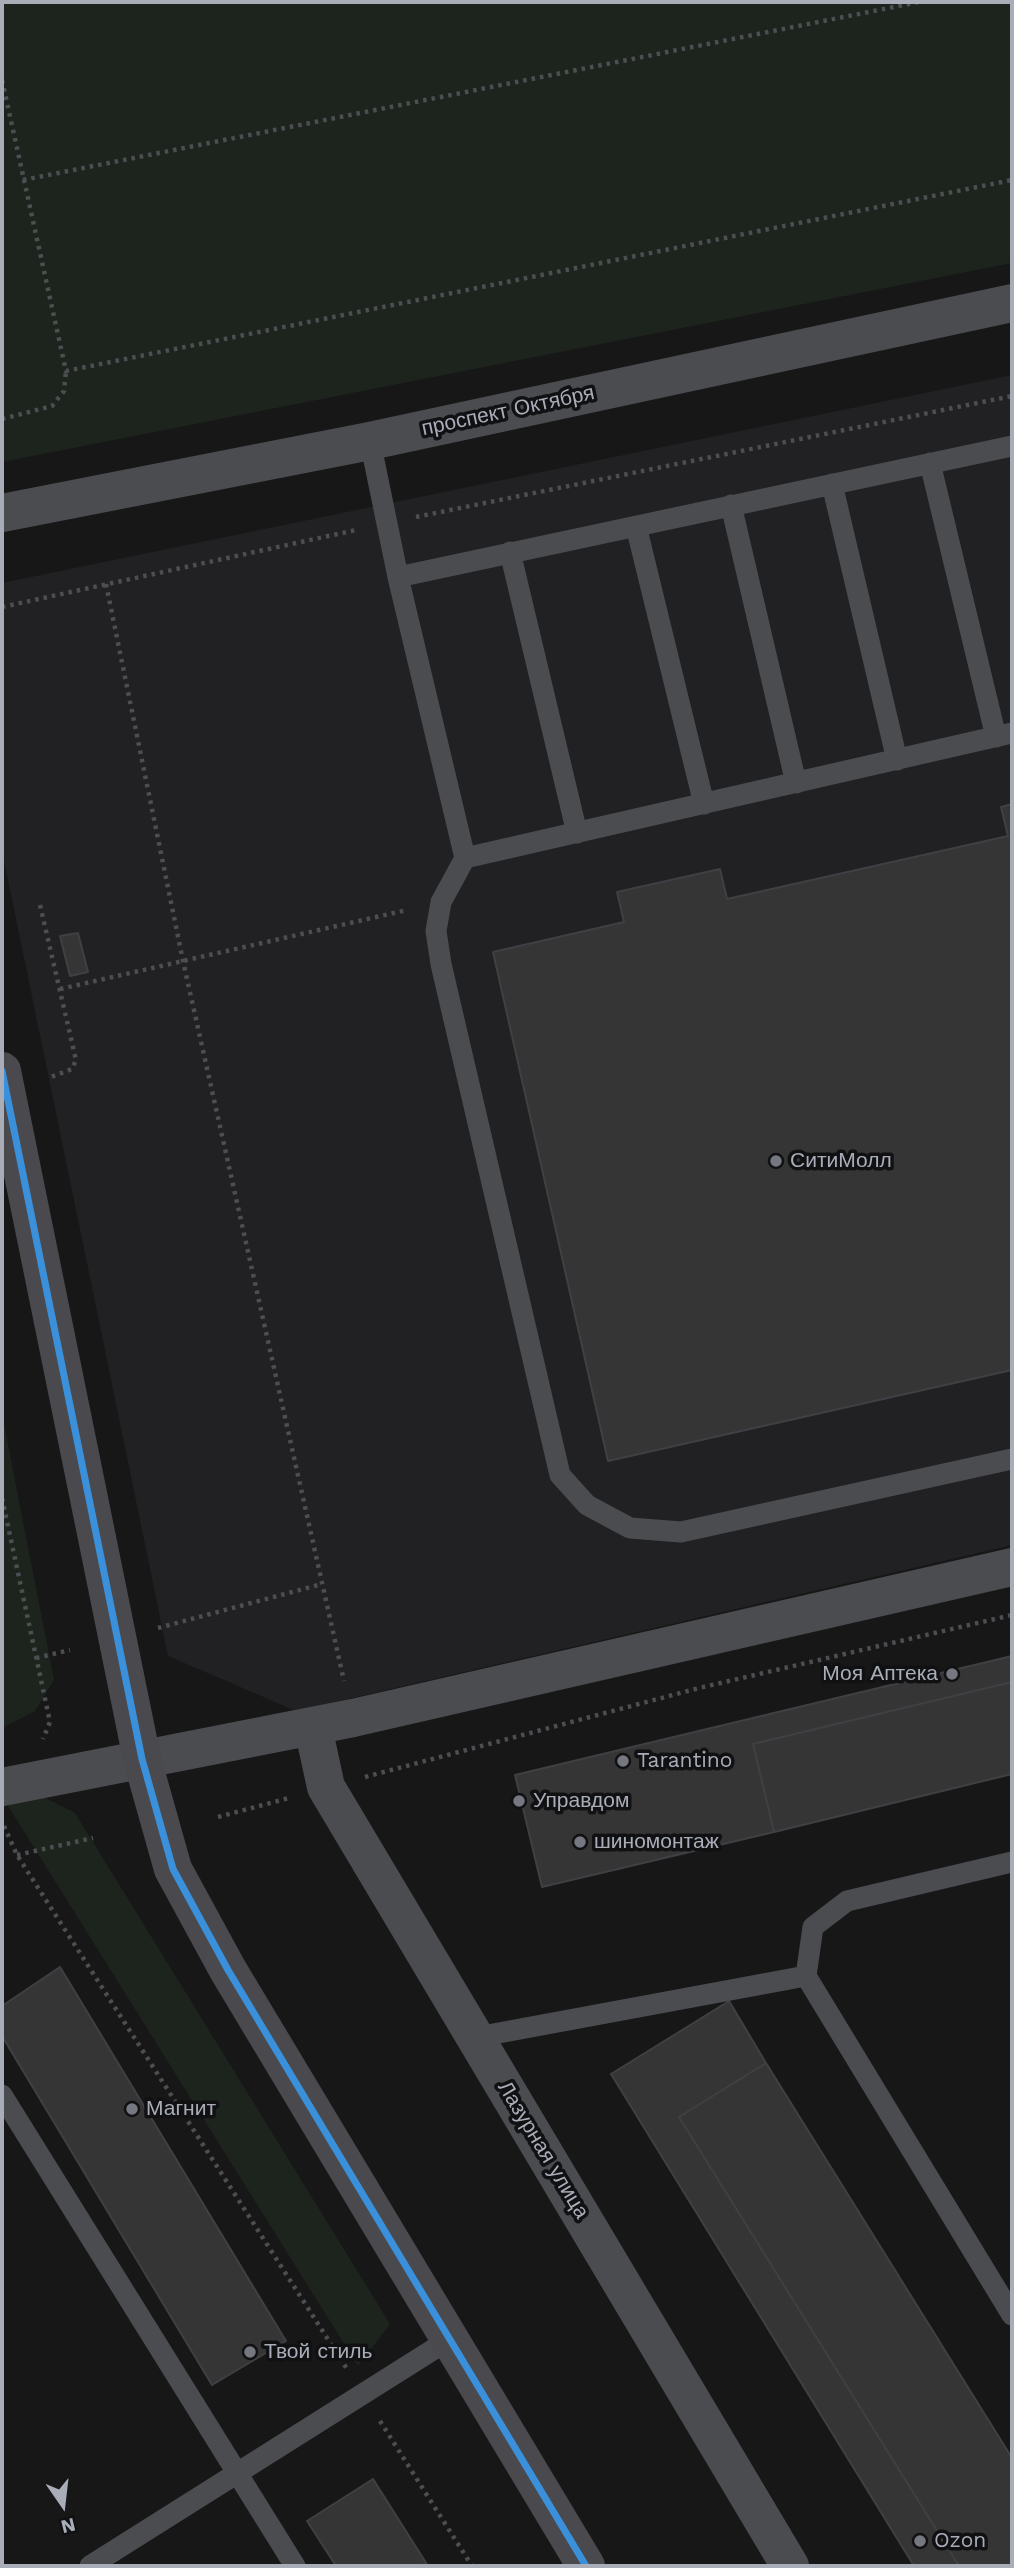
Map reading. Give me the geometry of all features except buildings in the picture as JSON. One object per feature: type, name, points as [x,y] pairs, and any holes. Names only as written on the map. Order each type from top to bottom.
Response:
[{"type":"main road","points":[[2,1071],[142,1759],[173,1868],[228,1970],[586,2566]]},
{"type":"street","name":"проспект Октября","points":[[2,513],[370,440],[1012,303]]},
{"type":"street","points":[[2,1787],[313,1727],[1012,1567]]},
{"type":"street","name":"Лазурная улица","points":[[313,1727],[326,1787],[790,2566]]},
{"type":"lane","points":[[370,440],[398,577],[465,858],[441,902],[436,931],[441,964],[560,1475],[587,1505],[630,1528],[681,1532],[1012,1459]]},
{"type":"lane","points":[[398,577],[1012,446]]},
{"type":"lane","points":[[465,858],[1004,735],[930,463]]},
{"type":"lane","points":[[832,484],[897,760]]},
{"type":"lane","points":[[731,505],[796,783]]},
{"type":"lane","points":[[636,526],[704,804]]},
{"type":"lane","points":[[510,552],[577,833]]},
{"type":"lane","points":[[1012,1862],[847,1901],[813,1927],[806,1976],[1012,2315]]},
{"type":"lane","points":[[477,2038],[806,1976]]},
{"type":"lane","points":[[2,2095],[295,2566]]},
{"type":"lane","points":[[90,2566],[450,2339]]},
{"type":"path","points":[[23,180],[919,2]]},
{"type":"path","points":[[2,80],[66,371],[64,391],[52,406],[2,419]]},
{"type":"path","points":[[66,371],[1012,180]]},
{"type":"path","points":[[2,607],[387,523],[1012,396]]},
{"type":"path","points":[[106,584],[183,961],[352,1718]]},
{"type":"path","points":[[60,989],[441,902]]},
{"type":"path","points":[[40,905],[76,1060],[72,1069],[51,1077]]},
{"type":"path","points":[[2,1498],[50,1722],[41,1741]]},
{"type":"path","points":[[158,1628],[323,1584]]},
{"type":"path","points":[[218,1816],[699,1688],[1012,1615]]},
{"type":"path","points":[[36,1658],[70,1650]]},
{"type":"path","points":[[2,1822],[17,1855],[472,2566]]},
{"type":"path","points":[[17,1855],[93,1838]]},
{"type":"shaded area","points":[[2,2],[1012,2],[1012,263],[2,462]]},
{"type":"shaded area","points":[[1012,375],[1012,1545],[296,1711],[168,1656],[2,851],[2,583]]},
{"type":"shaded area","points":[[2,1414],[54,1680],[35,1711],[2,1728]]},
{"type":"shaded area","points":[[39,1795],[75,1813],[390,2324],[358,2366],[5,1801]]},
{"type":"transit line","points":[[2,1071],[142,1759],[173,1869],[228,1970],[586,2566]]},
{"type":"place","name":"СитиМолл","points":[[776,1161]]},
{"type":"place","name":"Моя Аптека","points":[[952,1674]]},
{"type":"place","name":"Tarantino","points":[[623,1761]]},
{"type":"place","name":"Управдом","points":[[519,1801]]},
{"type":"place","name":"шиномонтаж","points":[[580,1842]]},
{"type":"place","name":"Магнит","points":[[132,2109]]},
{"type":"place","name":"Твой стиль","points":[[250,2352]]},
{"type":"place","name":"Ozon","points":[[920,2541]]}]
